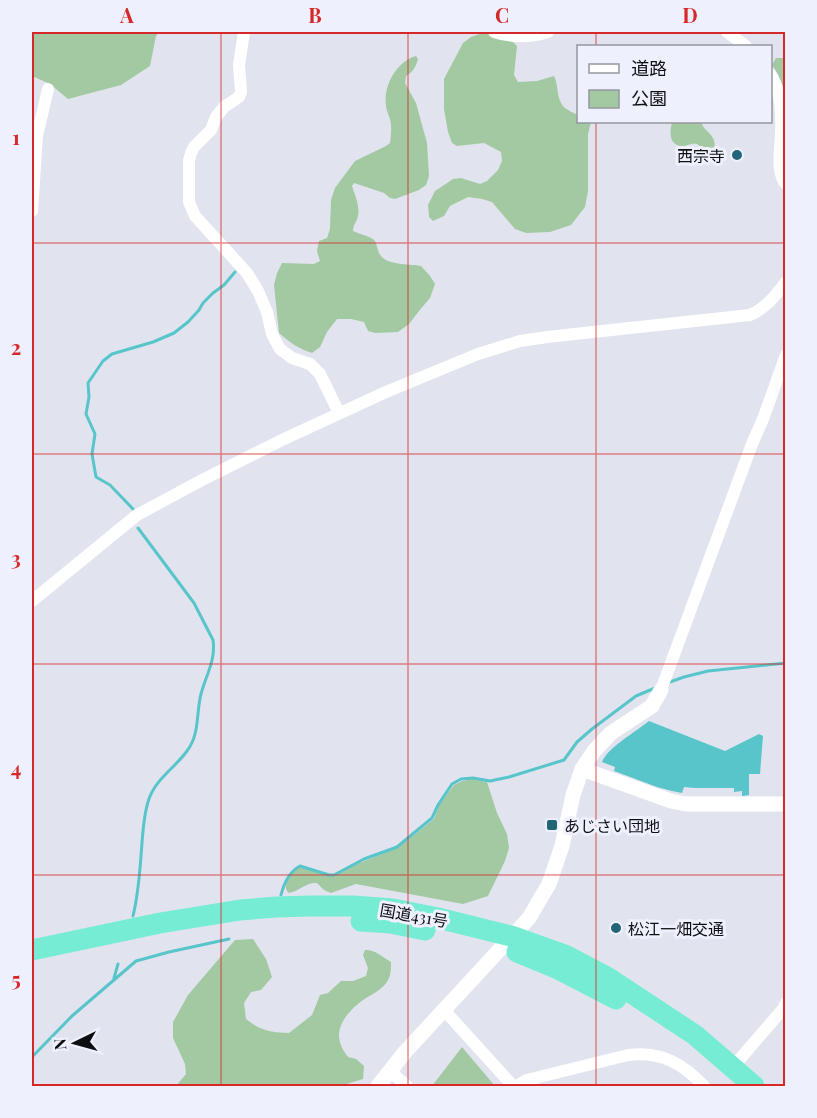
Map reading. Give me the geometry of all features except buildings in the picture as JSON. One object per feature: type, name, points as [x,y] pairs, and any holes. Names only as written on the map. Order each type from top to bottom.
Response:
[{"type":"highway","name":"国道431号","points":[[32,950],[160,923],[240,910],[310,906],[393,909],[438,918],[506,942]]},
{"type":"highway","name":"国道431号","points":[[32,964],[163,937],[231,926],[311,918],[390,923],[456,936],[506,942],[567,956],[607,977],[694,1035],[734,1077],[754,1086]]},
{"type":"street","points":[[244,32],[239,65],[241,92],[239,97],[224,107],[216,117],[211,130],[191,153],[189,202],[195,216],[248,273],[267,312],[272,334],[280,349],[292,358],[310,364],[320,374],[339,413]]},
{"type":"street","points":[[494,32],[520,37],[536,36],[548,32]]},
{"type":"street","points":[[727,32],[745,45]]},
{"type":"street","points":[[772,76],[779,92],[782,131],[779,165],[782,179],[786,184]]},
{"type":"street","points":[[32,211],[37,136],[48,89]]},
{"type":"street","points":[[32,601],[137,515],[204,479],[339,413],[478,354],[520,341],[750,315],[768,304],[786,282]]},
{"type":"street","points":[[378,1086],[529,918],[549,884],[562,846],[573,795],[582,769],[594,751],[611,733],[652,706],[663,684],[786,355]]},
{"type":"street","points":[[582,769],[671,801],[686,804],[786,804]]},
{"type":"street","points":[[734,1077],[786,1003]]},
{"type":"street","points":[[444,1010],[515,1086],[527,1080],[637,1053],[676,1062],[704,1086]]},
{"type":"street","points":[[390,1071],[406,1086]]},
{"type":"green space","points":[[32,32],[159,32],[156,36],[150,66],[121,85],[68,99],[50,84],[32,76]]},
{"type":"green space","points":[[485,32],[517,46],[514,75],[518,82],[537,81],[554,76],[562,105],[577,114],[577,123],[591,123],[588,134],[588,191],[585,207],[571,225],[550,232],[526,233],[515,229],[492,202],[468,197],[450,206],[444,216],[433,221],[429,217],[428,205],[435,191],[453,179],[461,178],[480,184],[487,181],[498,170],[502,161],[501,152],[484,143],[457,146],[452,143],[448,132],[444,109],[444,79],[463,43]]},
{"type":"green space","points":[[416,56],[418,59],[416,64],[406,76],[405,83],[416,103],[427,143],[429,176],[426,185],[395,199],[354,183],[352,186],[358,212],[353,231],[373,239],[383,258],[396,263],[421,266],[435,284],[430,298],[409,324],[398,332],[375,333],[368,331],[364,322],[337,319],[327,332],[320,347],[312,353],[294,345],[279,333],[274,285],[277,273],[282,263],[314,264],[320,261],[317,251],[319,241],[327,238],[330,229],[331,200],[335,188],[355,161],[390,143],[391,125],[386,107],[389,82],[403,63]]},
{"type":"green space","points":[[776,58],[785,58],[785,93],[772,65]]},
{"type":"green space","points":[[672,123],[702,123],[715,142],[715,147],[705,151],[695,144],[677,145],[672,140]]},
{"type":"green space","points":[[473,779],[487,782],[507,834],[509,848],[488,896],[463,904],[356,884],[331,893],[317,883],[289,893],[287,890],[288,879],[300,867],[329,876],[335,875],[399,847],[434,819],[439,805],[454,785]]},
{"type":"green space","points":[[253,939],[266,959],[272,977],[261,990],[251,992],[244,1003],[246,1019],[256,1026],[271,1031],[289,1033],[312,1015],[320,995],[328,993],[341,981],[353,981],[366,976],[368,968],[363,955],[365,950],[375,952],[391,962],[390,974],[386,983],[349,1012],[339,1031],[342,1047],[348,1057],[356,1059],[364,1066],[363,1079],[340,1086],[176,1086],[186,1074],[185,1064],[173,1038],[173,1022],[188,995],[235,940]]},
{"type":"green space","points":[[462,1047],[495,1086],[432,1086]]},
{"type":"water","points":[[649,721],[725,751],[759,734],[763,736],[760,774],[749,774],[749,795],[742,796],[742,791],[734,792],[734,788],[684,787],[682,793],[672,791],[614,771],[615,767],[602,762],[610,751]]},
{"type":"waterway","points":[[133,509],[110,485],[96,477],[92,454],[95,434],[86,414],[89,397],[88,383],[103,361],[112,354],[174,333],[188,322],[203,303],[235,272]]},
{"type":"waterway","points":[[133,916],[148,802],[155,787],[182,757],[194,738],[199,701],[212,661],[214,647],[213,640],[194,603],[138,528]]},
{"type":"waterway","points":[[667,683],[708,671],[786,663]]},
{"type":"waterway","points":[[281,895],[288,878],[300,866],[334,875],[364,859],[397,847],[432,818],[452,784],[461,779],[473,778],[490,781],[564,760],[577,742],[592,729],[636,696],[655,688]]},
{"type":"waterway","points":[[32,1057],[72,1016],[136,961],[229,939]]},
{"type":"waterway","points":[[114,978],[118,964]]},
{"type":"place","name":"西宗寺","points":[[737,155]]},
{"type":"place","name":"あじさい団地","points":[[552,825]]},
{"type":"place","name":"松江一畑交通","points":[[616,928]]}]
